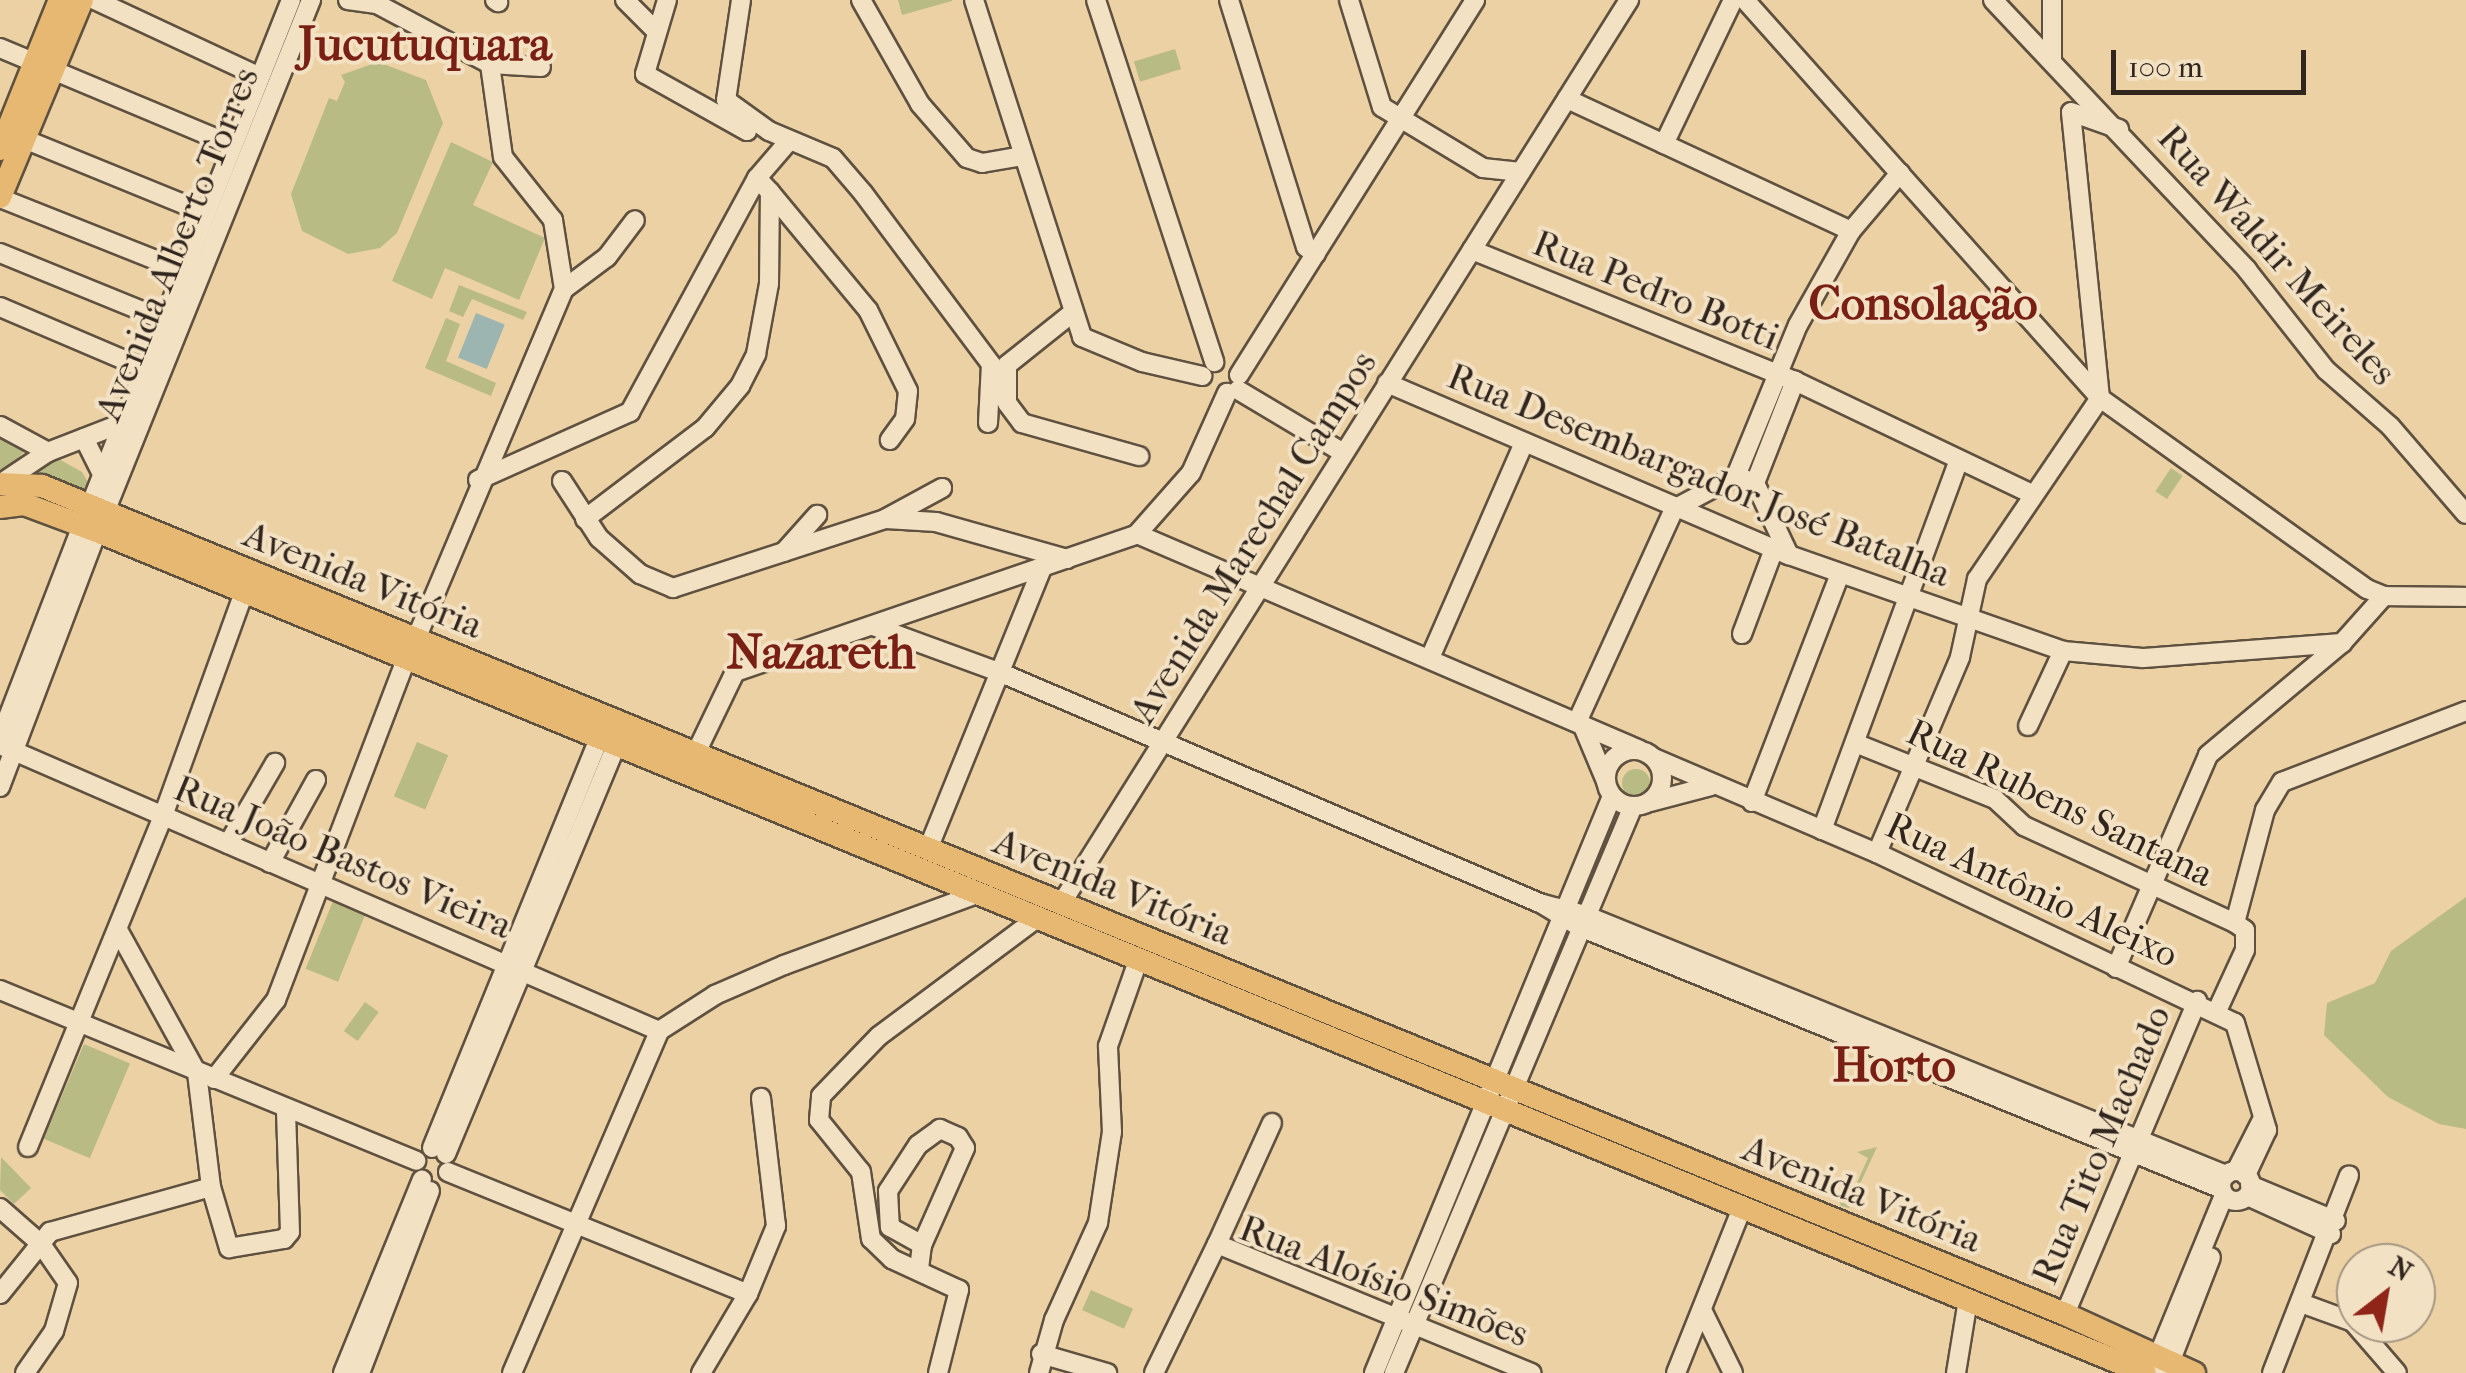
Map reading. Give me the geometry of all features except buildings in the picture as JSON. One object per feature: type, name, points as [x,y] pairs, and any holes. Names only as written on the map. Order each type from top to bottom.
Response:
[{"type":"main road","points":[[0,198],[24,139],[60,0]]},
{"type":"main road","points":[[0,149],[82,0]]},
{"type":"main road","name":"Avenida Vitória","points":[[0,484],[42,486],[93,518],[244,592],[411,649],[607,742],[690,764],[928,850],[1061,904],[1742,1208],[1968,1300],[2159,1367],[2194,1373]]},
{"type":"main road","name":"Avenida Vitória","points":[[0,506],[24,504],[93,518],[690,764],[941,880],[1138,961],[2065,1314],[2159,1367]]},
{"type":"main road","points":[[1025,914],[1044,916],[1061,904]]},
{"type":"street","points":[[95,0],[260,76]]},
{"type":"street","name":"Avenida Alberto Torres","points":[[93,518],[102,474],[311,0]]},
{"type":"street","points":[[348,0],[375,2],[490,64],[541,68]]},
{"type":"street","points":[[625,0],[654,29]]},
{"type":"street","points":[[667,0],[654,29],[646,74],[783,146],[808,148],[833,158],[999,364],[1007,403],[1022,422],[1139,456]]},
{"type":"street","points":[[741,0],[726,100],[783,146]]},
{"type":"street","points":[[861,0],[920,104],[967,158],[982,163],[1023,156]]},
{"type":"street","points":[[974,0],[1071,314],[1082,337],[1105,350],[1208,369],[1342,452]]},
{"type":"street","points":[[1096,0],[1208,369]]},
{"type":"street","points":[[1228,0],[1306,247],[1316,254]]},
{"type":"street","points":[[1349,0],[1382,107],[1484,168],[1521,172]]},
{"type":"street","points":[[690,764],[730,676],[1136,534],[1191,473],[1235,386],[1474,0]]},
{"type":"street","name":"Avenida Marechal Campos","points":[[1061,904],[1629,0]]},
{"type":"street","points":[[1664,144],[1733,0]]},
{"type":"street","points":[[1746,0],[2100,398],[2384,596],[2466,597]]},
{"type":"street","name":"Rua Waldir Meireles","points":[[1994,0],[2119,129],[2326,370],[2390,426],[2466,514]]},
{"type":"street","points":[[2052,0],[2052,60]]},
{"type":"street","name":"Avenida Alberto Torres","points":[[93,518],[144,368],[171,322],[181,270],[260,76],[283,2]]},
{"type":"street","points":[[0,48],[230,144]]},
{"type":"street","points":[[490,64],[503,157],[553,220],[564,289]]},
{"type":"street","points":[[1567,99],[1851,231]]},
{"type":"street","name":"Rua Waldir Meireles","points":[[2100,398],[2069,119],[2078,110],[2119,129]]},
{"type":"street","points":[[24,139],[203,212]]},
{"type":"street","points":[[478,480],[630,412],[783,146]]},
{"type":"street","points":[[1484,168],[1500,204]]},
{"type":"street","points":[[1711,786],[1641,804],[1609,788],[1579,723],[1674,509],[1736,476],[1775,374],[1851,231],[1900,173]]},
{"type":"street","points":[[764,185],[868,310],[908,391],[910,404],[890,440]]},
{"type":"street","points":[[585,519],[705,428],[740,386],[756,354],[769,284],[764,185]]},
{"type":"street","points":[[0,198],[181,270]]},
{"type":"street","points":[[205,1076],[276,1000],[478,480],[564,289],[608,257],[636,220]]},
{"type":"street","name":"Rua Pedro Botti","points":[[1472,250],[1795,381],[1958,463],[2032,494]]},
{"type":"street","points":[[0,254],[171,322]]},
{"type":"street","points":[[0,306],[144,368]]},
{"type":"street","points":[[988,423],[999,364],[1071,314]]},
{"type":"street","points":[[1742,634],[1782,552],[1755,483],[1795,381]]},
{"type":"street","name":"Rua Desembargador José Batalha","points":[[1386,383],[1782,552],[1910,601],[2063,652],[2143,658],[2342,643]]},
{"type":"street","points":[[1877,854],[1916,764],[1970,618],[1977,579],[2100,398]]},
{"type":"street","points":[[0,426],[48,452]]},
{"type":"street","points":[[0,484],[48,452],[84,438],[123,432]]},
{"type":"street","points":[[84,438],[102,474]]},
{"type":"street","points":[[1430,658],[1524,442]]},
{"type":"street","points":[[1822,830],[1958,463]]},
{"type":"street","points":[[1736,476],[1755,483]]},
{"type":"street","points":[[562,481],[585,519],[640,574],[674,588],[885,519],[942,488]]},
{"type":"street","points":[[782,554],[818,515]]},
{"type":"street","points":[[0,787],[5,745],[93,518]]},
{"type":"street","points":[[885,519],[936,522],[1066,558]]},
{"type":"street","name":"Rua Antônio Aleixo","points":[[1136,534],[1579,723],[1711,786],[1877,854],[2116,968],[2197,1001],[2234,1023],[2266,1113],[2159,1367]]},
{"type":"street","points":[[928,850],[1042,568]]},
{"type":"street","points":[[1752,802],[1840,574]]},
{"type":"street","points":[[1011,576],[1030,590]]},
{"type":"street","points":[[28,1147],[164,816],[244,592]]},
{"type":"street","points":[[2116,968],[2214,747],[2342,643],[2384,596]]},
{"type":"street","points":[[874,626],[999,672],[1582,921],[2134,1150],[2334,1227]]},
{"type":"street","points":[[2028,726],[2063,652]]},
{"type":"street","points":[[2217,1011],[2245,950],[2244,930],[2235,923],[2265,810],[2282,782],[2466,711]]},
{"type":"street","points":[[360,1373],[436,1167],[607,742]]},
{"type":"street","name":"Rua Rubens Santana","points":[[1856,743],[1995,799],[2024,826],[2235,923]]},
{"type":"street","name":"Rua João Bastos Vieira","points":[[5,745],[659,1031]]},
{"type":"street","points":[[1394,1373],[1406,1320],[1496,1095],[1619,754],[1647,754],[1663,776],[1641,804],[1496,1095]]},
{"type":"street","points":[[228,844],[275,763]]},
{"type":"street","points":[[270,863],[316,780]]},
{"type":"street","points":[[931,911],[941,880]]},
{"type":"street","points":[[512,1373],[579,1226],[659,1031],[716,995],[784,964],[977,894]]},
{"type":"street","points":[[938,1373],[959,1290],[892,1259],[871,1240],[860,1172],[819,1120],[821,1096],[879,1036],[1025,914]]},
{"type":"street","points":[[118,930],[205,1076],[211,1188],[229,1248],[288,1236],[286,1110]]},
{"type":"street","points":[[1108,1373],[1040,1364],[1098,1224],[1112,1132],[1108,1046],[1138,961]]},
{"type":"street","points":[[0,990],[286,1110],[748,1294]]},
{"type":"street","name":"Rua Tito Machado","points":[[2065,1314],[2197,1001]]},
{"type":"street","points":[[701,1373],[748,1294],[776,1226],[762,1098]]},
{"type":"street","points":[[1154,1373],[1272,1123]]},
{"type":"street","points":[[919,1269],[922,1246],[965,1148],[958,1137],[940,1130],[918,1146],[888,1190],[890,1227],[922,1246]]},
{"type":"street","points":[[343,1373],[436,1167]]},
{"type":"street","points":[[2272,1373],[2334,1227],[2349,1175]]},
{"type":"street","points":[[0,1294],[50,1232],[211,1188]]},
{"type":"street","points":[[0,1208],[41,1244],[68,1283],[54,1331],[24,1373]]},
{"type":"street","points":[[1676,1373],[1742,1208]]},
{"type":"street","name":"Rua Aloísio Simões","points":[[1216,1248],[1532,1373]]},
{"type":"street","points":[[1956,1373],[1968,1300]]},
{"type":"street","points":[[2301,1303],[2353,1322],[2396,1373]]},
{"type":"street","points":[[1702,1310],[1733,1373]]},
{"type":"street","points":[[1374,1373],[1406,1320]]},
{"type":"green space","points":[[898,0],[952,0],[952,1],[902,15]]},
{"type":"green space","points":[[1175,49],[1181,69],[1140,82],[1134,62]]},
{"type":"green space","points":[[378,62],[426,80],[443,123],[397,233],[380,248],[348,254],[302,231],[291,194],[329,98],[337,101],[345,82],[341,75]]},
{"type":"green space","points":[[451,142],[493,162],[473,205],[545,238],[519,300],[445,268],[432,299],[392,281]]},
{"type":"green space","points":[[459,285],[527,312],[523,320],[472,299],[463,317],[449,311]]},
{"type":"green space","points":[[446,318],[460,324],[446,361],[496,383],[491,396],[425,368]]},
{"type":"green space","points":[[0,431],[26,450],[16,460],[57,458],[82,472],[89,484],[82,496],[0,469]]},
{"type":"green space","points":[[2171,468],[2183,476],[2167,499],[2155,491]]},
{"type":"green space","points":[[417,742],[448,755],[425,810],[394,796]]},
{"type":"green space","points":[[1636,769],[1646,773],[1650,783],[1646,793],[1636,797],[1626,793],[1622,783],[1626,773]]},
{"type":"green space","points":[[1613,816],[1619,820],[1565,900],[1559,896]]},
{"type":"green space","points":[[2466,897],[2466,1129],[2439,1124],[2388,1097],[2324,1035],[2327,1003],[2375,983],[2391,951]]},
{"type":"green space","points":[[333,901],[365,914],[338,982],[306,969]]},
{"type":"green space","points":[[1558,941],[1565,943],[1529,1068],[1522,1066]]},
{"type":"green space","points":[[365,1002],[379,1012],[358,1041],[344,1031]]},
{"type":"green space","points":[[84,1044],[130,1064],[90,1158],[44,1139]]},
{"type":"green space","points":[[1877,1147],[1849,1208],[1841,1206],[1836,1193],[1851,1196],[1868,1158],[1857,1152]]},
{"type":"green space","points":[[1,1157],[31,1188],[14,1204],[0,1190]]},
{"type":"green space","points":[[1091,1290],[1133,1309],[1124,1329],[1082,1310]]},
{"type":"water","points":[[476,313],[505,325],[487,369],[458,358]]},
{"type":"district","name":"Jucutuquara","points":[[425,45]]},
{"type":"district","name":"Consolação","points":[[1923,304]]},
{"type":"district","name":"Nazareth","points":[[821,653]]},
{"type":"district","name":"Horto","points":[[1894,1066]]}]
